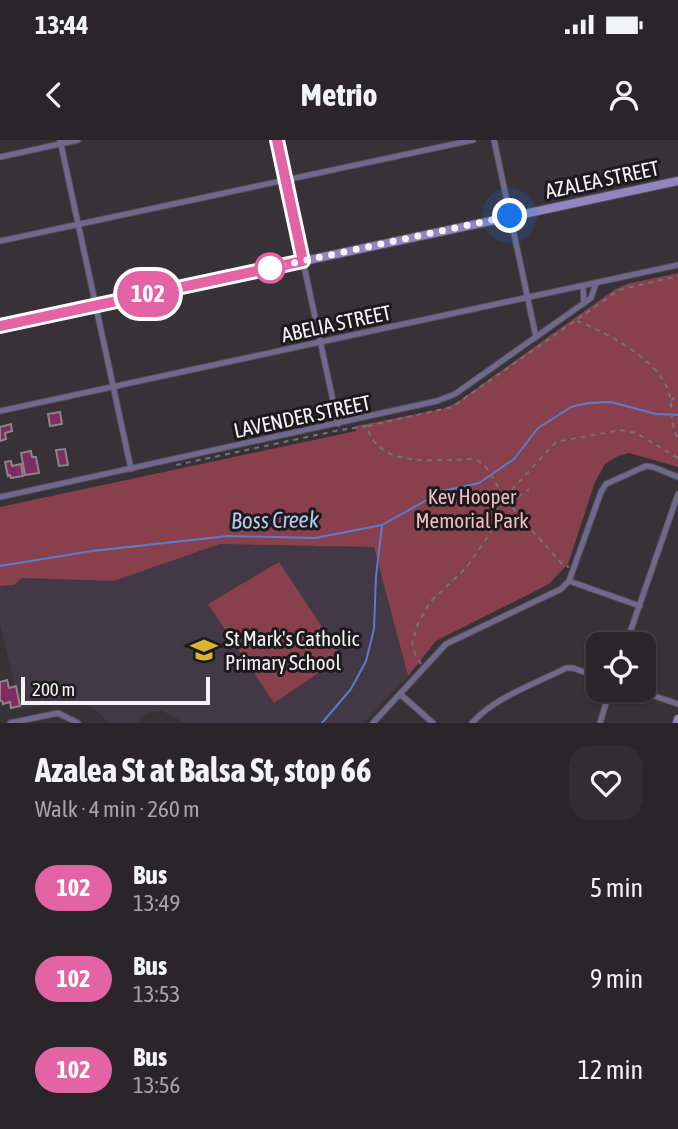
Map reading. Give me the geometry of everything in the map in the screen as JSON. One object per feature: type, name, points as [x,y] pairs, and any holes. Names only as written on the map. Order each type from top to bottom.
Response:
[{"type":"street","points":[[0,157],[78,140]]},
{"type":"street","points":[[277,140],[338,424]]},
{"type":"street","points":[[0,241],[473,140]]},
{"type":"street","points":[[494,140],[536,337]]},
{"type":"street","points":[[61,142],[131,468]]},
{"type":"street","name":"AZALEA STREET","points":[[0,326],[678,181]]},
{"type":"street","name":"ABELIA STREET","points":[[0,411],[678,265]]},
{"type":"street","name":"LAVENDER STREET","points":[[0,497],[438,401],[455,394],[591,298],[596,283]]},
{"type":"street","points":[[583,286],[584,303]]},
{"type":"street","points":[[373,723],[446,644],[561,589],[569,582],[606,484],[646,466],[678,477]]},
{"type":"street","points":[[630,632],[678,494]]},
{"type":"street","points":[[569,582],[640,606]]},
{"type":"street","points":[[472,723],[481,712],[566,668],[586,673]]},
{"type":"street","points":[[400,694],[433,723]]},
{"type":"street","points":[[656,697],[678,704]]},
{"type":"street","points":[[600,723],[606,702]]},
{"type":"street","points":[[10,723],[58,713],[78,723]]},
{"type":"path","points":[[171,466],[452,407],[619,290],[678,276]]},
{"type":"path","points":[[576,320],[632,350],[663,380],[670,402],[672,424],[678,439]]},
{"type":"path","points":[[670,402],[678,395]]},
{"type":"path","points":[[367,426],[374,443],[393,455],[423,461],[473,459],[484,466],[509,504],[562,564],[575,570]]},
{"type":"path","points":[[423,668],[412,643],[418,624],[430,602],[466,568],[491,531],[493,517],[504,498],[556,442],[620,430],[636,433],[678,458]]},
{"type":"path","points":[[509,504],[529,489]]},
{"type":"shaded area","name":"St Mark's Catholic Primary School","points":[[220,544],[374,547],[408,676],[363,723],[185,723],[162,710],[146,713],[136,723],[108,723],[94,708],[79,702],[64,701],[21,709],[0,624],[0,586],[14,585],[22,578],[114,581]]},
{"type":"green space","name":"Kev Hooper Memorial Park","points":[[678,273],[678,467],[629,453],[605,464],[595,482],[568,564],[549,584],[436,641],[408,676],[374,547],[220,544],[114,581],[22,578],[14,585],[0,586],[0,507],[356,431],[356,426],[442,409],[456,403],[614,290],[627,284]]},
{"type":"green space","points":[[279,562],[342,657],[274,703],[208,604]]},
{"type":"building","points":[[60,412],[62,424],[50,426],[48,414]]},
{"type":"building","points":[[11,424],[12,431],[5,433],[6,439],[0,441],[0,427]]},
{"type":"building","points":[[65,449],[68,465],[59,466],[56,450]]},
{"type":"building","points":[[31,451],[32,457],[36,457],[39,473],[25,475],[21,453]]},
{"type":"building","points":[[11,461],[12,466],[21,464],[23,476],[8,476],[5,462]]},
{"type":"building","points":[[7,680],[9,688],[16,686],[20,706],[11,708],[10,702],[3,704],[0,701],[0,682]]},
{"type":"waterway","name":"Boss Creek","points":[[0,566],[92,551],[228,536],[315,538],[382,525],[443,491],[479,483],[514,459],[538,428],[571,407],[611,402],[656,414],[678,415]]},
{"type":"waterway","points":[[322,723],[351,689],[366,661],[374,629],[376,576],[382,526]]},
{"type":"bus line","name":"102","points":[[0,326],[303,261],[277,140]]},
{"type":"place","name":"St Mark's Catholic Primary School","points":[[204,650]]},
{"type":"route","points":[[270,268],[510,216]]}]
